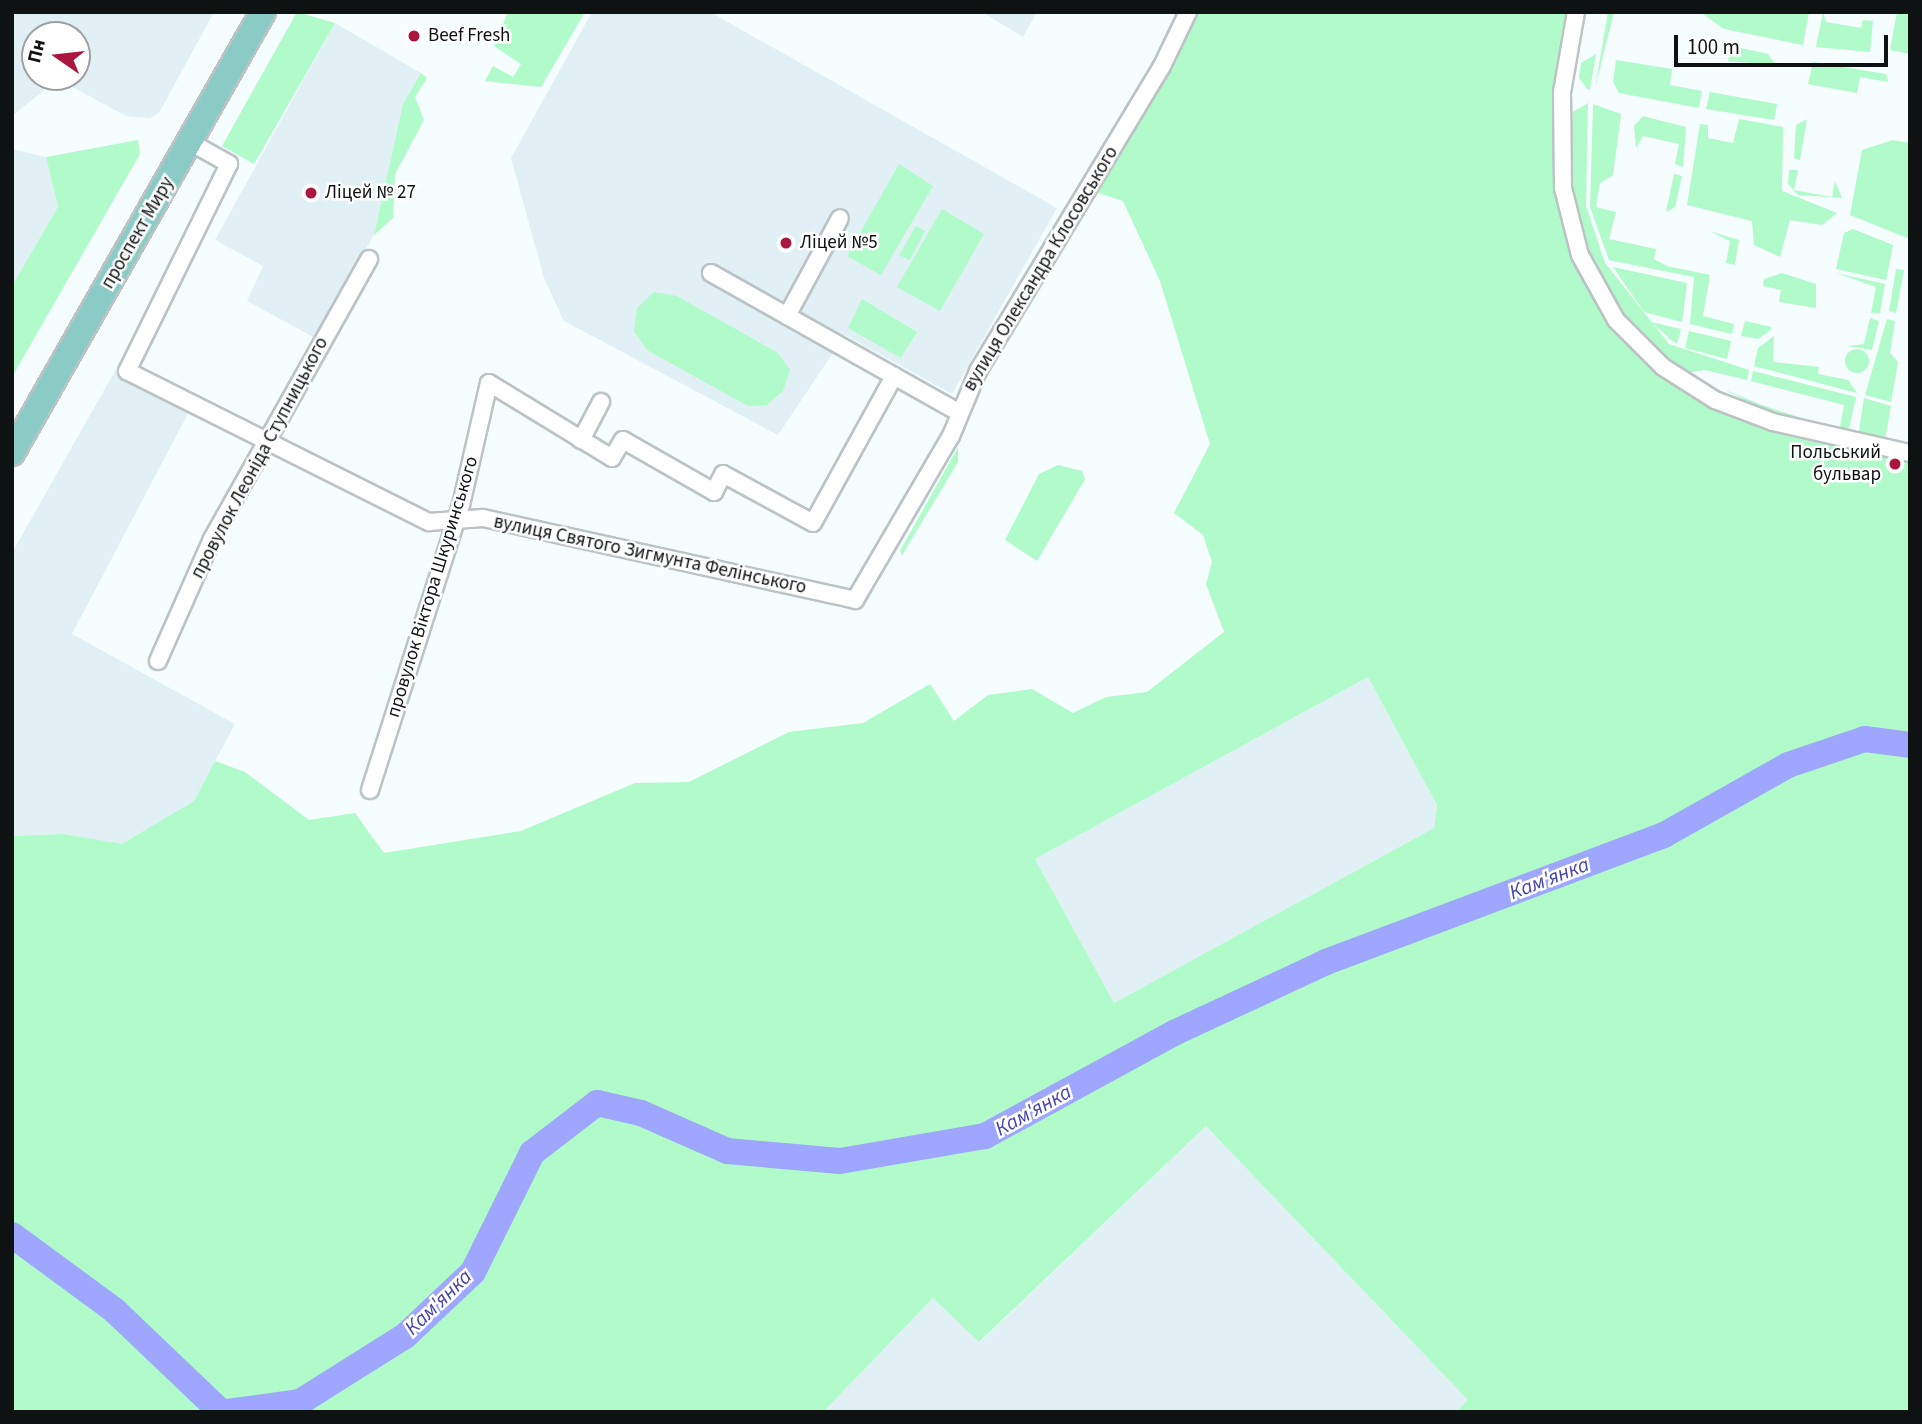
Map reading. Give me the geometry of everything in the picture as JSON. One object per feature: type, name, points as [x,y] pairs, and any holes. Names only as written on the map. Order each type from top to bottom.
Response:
[{"type":"main road","name":"проспект Миру","points":[[12,453],[263,12]]},
{"type":"street","name":"вулиця Олександра Клосовського","points":[[855,600],[951,436],[958,412],[1163,66],[1188,12]]},
{"type":"street","points":[[1576,12],[1562,92],[1563,188],[1589,276],[1622,327],[1663,367],[1726,404],[1910,453]]},
{"type":"street","name":"вулиця Святого Зигмунта Фелінського","points":[[190,142],[229,164],[127,371],[429,522],[452,525],[483,518],[855,600]]},
{"type":"street","points":[[787,316],[840,218]]},
{"type":"street","name":"провулок Леоніда Ступницького","points":[[158,661],[212,539],[369,259]]},
{"type":"street","points":[[710,273],[958,412]]},
{"type":"street","points":[[601,402],[581,440],[612,458],[623,440],[714,492],[723,474],[813,523],[894,376]]},
{"type":"street","name":"провулок Віктора Шкуринського","points":[[370,790],[452,525],[489,383],[581,440]]},
{"type":"shaded area","points":[[12,12],[214,12],[159,113],[149,118],[126,116],[80,91],[91,91],[91,21],[21,21],[21,91],[43,91],[12,116]]},
{"type":"shaded area","name":"Ліцей №5","points":[[592,12],[710,12],[1057,208],[952,394],[845,335],[778,435],[564,321],[544,278],[511,158]]},
{"type":"shaded area","points":[[982,12],[1037,12],[1023,37]]},
{"type":"shaded area","name":"Ліцей № 27","points":[[335,23],[421,73],[403,104],[374,235],[313,337],[247,301],[263,266],[215,240]]},
{"type":"shaded area","points":[[12,149],[46,157],[58,207],[12,286]]},
{"type":"shaded area","points":[[116,369],[193,404],[72,634],[235,724],[194,801],[122,845],[63,834],[12,836],[12,553]]},
{"type":"shaded area","points":[[1368,677],[1437,805],[1434,828],[1114,1003],[1035,859]]},
{"type":"shaded area","points":[[1206,1126],[1468,1400],[1456,1412],[823,1412],[934,1297],[980,1342]]},
{"type":"green space","points":[[297,12],[335,23],[254,164],[222,146]]},
{"type":"green space","points":[[508,12],[585,12],[541,87],[485,81],[493,66],[513,77],[521,64],[494,46]]},
{"type":"green space","points":[[1188,12],[1576,12],[1561,133],[1567,218],[1616,320],[1715,400],[1910,453],[1910,1412],[1456,1412],[1468,1400],[1206,1126],[979,1342],[933,1298],[823,1412],[12,1412],[12,836],[63,834],[122,844],[194,801],[215,761],[245,772],[309,820],[355,813],[384,853],[521,831],[635,783],[689,782],[789,732],[863,723],[930,684],[954,721],[988,695],[1032,689],[1073,713],[1106,697],[1147,692],[1224,632],[1206,584],[1212,562],[1203,535],[1174,513],[1210,444],[1160,281],[1123,201],[1087,189]],"holes":[[[1368,677],[1437,805],[1434,828],[1114,1003],[1035,859]]]},
{"type":"green space","points":[[1608,12],[1614,12],[1595,88]]},
{"type":"green space","points":[[1809,12],[1803,45],[1724,29],[1703,14]]},
{"type":"green space","points":[[1823,12],[1826,22],[1861,28],[1863,20],[1873,21],[1870,52],[1816,47]]},
{"type":"green space","points":[[1897,12],[1910,12],[1910,54],[1890,50]]},
{"type":"green space","points":[[1731,46],[1768,54],[1776,65],[1728,61]]},
{"type":"green space","points":[[1596,54],[1588,90],[1579,78],[1581,63]]},
{"type":"green space","points":[[1616,60],[1672,69],[1670,85],[1702,91],[1699,108],[1619,93],[1613,82]]},
{"type":"green space","points":[[1813,62],[1886,74],[1888,82],[1860,77],[1857,93],[1808,84]]},
{"type":"green space","points":[[421,73],[427,78],[415,97],[424,120],[395,174],[393,218],[374,235],[403,104]]},
{"type":"green space","points":[[1710,92],[1777,104],[1774,120],[1706,109]]},
{"type":"green space","points":[[1588,103],[1586,206],[1605,263],[1669,344],[1749,370],[1747,380],[1705,370],[1686,373],[1632,324],[1606,287],[1583,240],[1570,183],[1573,112]]},
{"type":"green space","points":[[1593,104],[1621,114],[1613,175],[1600,183],[1596,207],[1616,212],[1609,239],[1656,249],[1654,259],[1667,266],[1710,275],[1703,316],[1734,324],[1732,334],[1690,324],[1694,277],[1609,260],[1590,207]]},
{"type":"green space","points":[[1643,116],[1686,127],[1683,167],[1675,164],[1679,144],[1643,136],[1636,148],[1634,126]]},
{"type":"green space","points":[[1739,119],[1783,127],[1782,191],[1837,213],[1822,225],[1790,220],[1780,257],[1754,245],[1752,221],[1687,205],[1700,124],[1708,125],[1708,138],[1733,143]]},
{"type":"green space","points":[[1807,119],[1800,160],[1794,158],[1796,125]]},
{"type":"green space","points":[[138,140],[140,154],[12,377],[12,286],[58,207],[46,157]]},
{"type":"green space","points":[[1893,140],[1910,143],[1910,239],[1850,215],[1862,150]]},
{"type":"green space","points":[[899,164],[933,186],[881,275],[847,256]]},
{"type":"green space","points":[[1789,170],[1798,170],[1794,190],[1832,197],[1835,181],[1842,198],[1798,195],[1788,184]]},
{"type":"green space","points":[[1674,174],[1682,176],[1675,207],[1666,212]]},
{"type":"green space","points":[[942,209],[984,234],[940,311],[897,287]]},
{"type":"green space","points":[[916,226],[925,231],[910,260],[899,255]]},
{"type":"green space","points":[[1853,229],[1893,245],[1886,280],[1836,269],[1844,233]]},
{"type":"green space","points":[[1709,231],[1739,240],[1735,265],[1726,263],[1730,241]]},
{"type":"green space","points":[[1613,267],[1687,283],[1682,322],[1644,312]]},
{"type":"green space","points":[[1896,269],[1904,270],[1896,313],[1889,311]]},
{"type":"green space","points":[[1782,273],[1816,284],[1816,308],[1779,302],[1781,290],[1763,286],[1764,279]]},
{"type":"green space","points":[[1836,273],[1885,284],[1880,313],[1871,313],[1876,287]]},
{"type":"green space","points":[[654,292],[677,296],[778,353],[790,370],[783,391],[767,405],[748,406],[647,350],[634,331],[637,308]]},
{"type":"green space","points":[[862,299],[917,332],[901,358],[848,328]]},
{"type":"green space","points":[[1870,318],[1879,321],[1872,350],[1847,346],[1864,344]]},
{"type":"green space","points":[[1887,319],[1895,321],[1890,353],[1898,362],[1891,402],[1865,395]]},
{"type":"green space","points":[[1745,321],[1771,327],[1771,330],[1758,339],[1741,336]]},
{"type":"green space","points":[[1651,322],[1681,329],[1677,344],[1671,340]]},
{"type":"green space","points":[[1689,331],[1731,341],[1727,359],[1685,348]]},
{"type":"green space","points":[[1774,336],[1773,362],[1819,367],[1818,374],[1848,380],[1857,393],[1754,366],[1758,348]]},
{"type":"green space","points":[[1857,349],[1866,352],[1869,361],[1866,370],[1857,373],[1848,370],[1845,361],[1848,352]]},
{"type":"green space","points":[[1753,371],[1856,397],[1849,429],[1840,427],[1844,405],[1751,381]]},
{"type":"green space","points":[[1723,389],[1762,405],[1820,424],[1761,408]]},
{"type":"green space","points":[[1864,398],[1891,406],[1885,439],[1859,431]]},
{"type":"green space","points":[[958,447],[958,462],[902,555],[900,551]]},
{"type":"green space","points":[[1058,465],[1082,471],[1085,479],[1037,561],[1005,540],[1039,474]]},
{"type":"waterway","name":"Кам'янка","points":[[227,1412],[300,1402],[405,1336],[473,1272],[532,1153],[597,1103],[641,1113],[727,1151],[840,1161],[985,1136],[1174,1033],[1326,962],[1664,835],[1788,765],[1865,739],[1910,745]]},
{"type":"waterway","name":"Кам'янка","points":[[12,1235],[114,1310],[221,1412]]},
{"type":"waterway","name":"Кам'янка","points":[[257,1412],[258,1408]]},
{"type":"place","name":"Beef Fresh","points":[[414,36]]},
{"type":"place","name":"Ліцей № 27","points":[[311,193]]},
{"type":"place","name":"Ліцей №5","points":[[786,243]]},
{"type":"place","name":"Польський бульвар","points":[[1895,464]]}]
